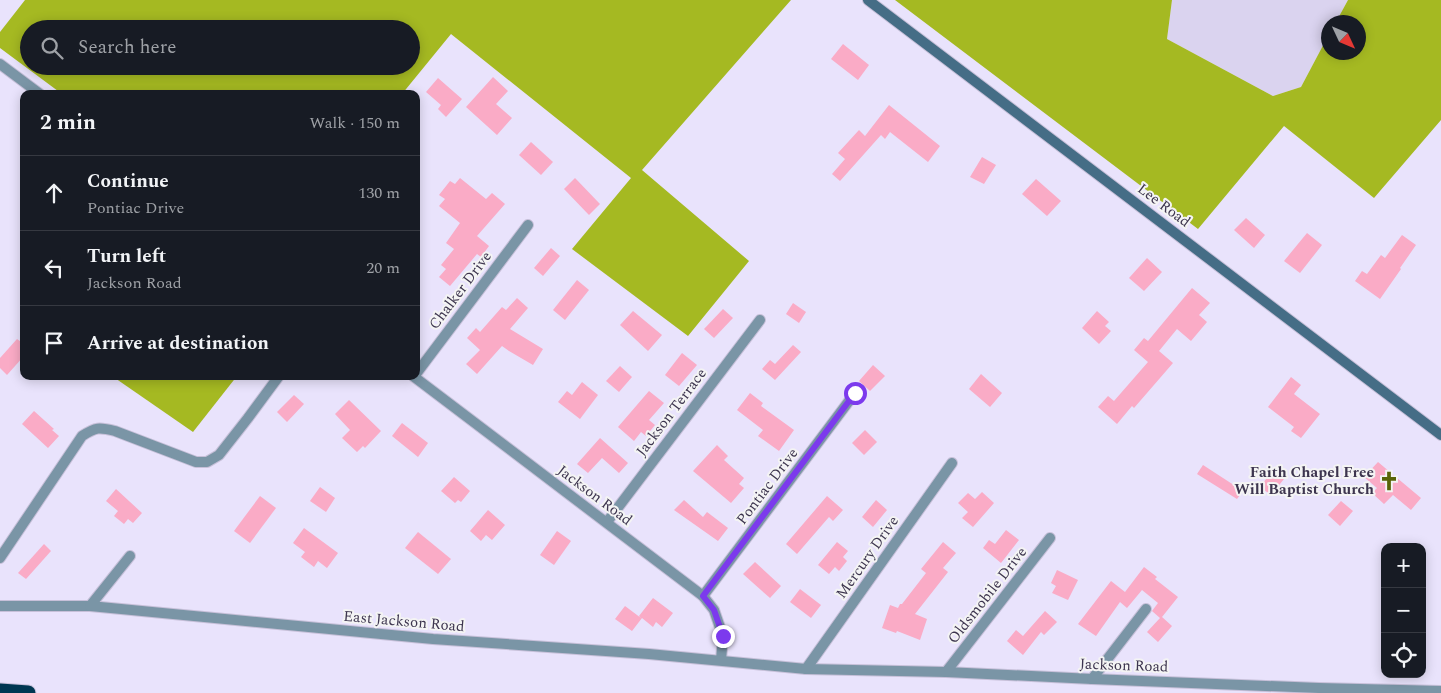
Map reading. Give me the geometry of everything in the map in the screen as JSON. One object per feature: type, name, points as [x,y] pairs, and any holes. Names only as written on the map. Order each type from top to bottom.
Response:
[{"type":"highway","points":[[0,691],[28,693]]},
{"type":"street","name":"Lee Road","points":[[868,0],[1441,435]]},
{"type":"street","points":[[0,64],[35,90]]},
{"type":"street","name":"Chalker Drive","points":[[420,368],[528,225]]},
{"type":"street","name":"Jackson Terrace","points":[[607,522],[760,320]]},
{"type":"street","points":[[0,558],[82,436],[93,429],[103,428],[196,462],[207,462],[218,455],[276,380]]},
{"type":"street","name":"Jackson Road","points":[[419,380],[703,596],[714,610],[723,636],[721,660]]},
{"type":"street","name":"Pontiac Drive","points":[[703,596],[855,393]]},
{"type":"street","name":"Mercury Drive","points":[[806,669],[952,463]]},
{"type":"street","name":"Oldsmobile Drive","points":[[946,672],[1050,538]]},
{"type":"street","points":[[90,606],[130,556]]},
{"type":"street","name":"East Jackson Road","points":[[0,606],[90,606],[433,639],[649,654],[806,669]]},
{"type":"street","points":[[1092,679],[1146,608]]},
{"type":"street","name":"Jackson Road","points":[[806,669],[946,672],[1319,688],[1441,691]]},
{"type":"shaded area","points":[[1172,0],[1348,0],[1340,15],[1321,15],[1321,49],[1301,87],[1273,96],[1167,39]]},
{"type":"green space","points":[[25,0],[791,0],[642,170],[749,261],[688,336],[572,249],[631,178],[451,34],[420,72],[420,20],[20,20],[20,63],[0,48],[0,32]]},
{"type":"green space","points":[[895,0],[1172,0],[1167,39],[1273,96],[1301,87],[1321,49],[1321,60],[1366,60],[1366,15],[1340,15],[1348,0],[1441,0],[1441,120],[1374,198],[1284,126],[1198,229]]},
{"type":"green space","points":[[36,75],[418,75],[405,90],[57,90]]},
{"type":"green space","points":[[118,380],[234,380],[193,432]]},
{"type":"building","points":[[843,44],[869,65],[858,80],[831,59]]},
{"type":"building","points":[[493,77],[508,91],[496,104],[512,118],[497,135],[466,107]]},
{"type":"building","points":[[438,78],[462,99],[446,117],[438,109],[441,105],[426,92]]},
{"type":"building","points":[[889,105],[940,146],[928,162],[890,132],[885,139],[881,135],[840,181],[832,174],[845,159],[838,153],[859,130],[865,136]]},
{"type":"building","points":[[531,142],[553,162],[541,175],[519,155]]},
{"type":"building","points":[[982,157],[996,165],[984,184],[970,177]]},
{"type":"building","points":[[460,178],[486,199],[492,193],[505,204],[477,236],[489,246],[481,257],[477,254],[450,286],[439,277],[446,269],[441,265],[454,249],[446,243],[460,223],[439,206],[445,199],[439,195],[450,181],[455,184]]},
{"type":"building","points":[[575,178],[600,204],[589,215],[564,189]]},
{"type":"building","points":[[1036,179],[1061,201],[1047,216],[1022,194]]},
{"type":"building","points":[[1246,218],[1265,235],[1254,248],[1234,230]]},
{"type":"building","points":[[1307,233],[1322,245],[1300,273],[1284,261]]},
{"type":"building","points":[[1402,235],[1416,245],[1380,299],[1355,281],[1362,271],[1367,274],[1381,255],[1385,258]]},
{"type":"building","points":[[551,248],[560,256],[543,276],[534,268]]},
{"type":"building","points":[[1147,258],[1162,272],[1144,291],[1129,278]]},
{"type":"building","points":[[577,280],[589,290],[565,320],[553,310]]},
{"type":"building","points":[[1192,288],[1210,303],[1199,315],[1207,322],[1191,341],[1177,329],[1159,351],[1173,363],[1134,408],[1132,406],[1117,424],[1098,407],[1108,396],[1114,401],[1148,362],[1134,350],[1144,338],[1148,341]]},
{"type":"building","points":[[517,298],[528,308],[510,329],[543,349],[533,365],[502,346],[477,374],[466,364],[480,350],[467,338],[476,328],[480,332],[502,307],[506,310]]},
{"type":"building","points":[[793,303],[806,312],[799,323],[786,314]]},
{"type":"building","points":[[723,309],[733,318],[714,338],[704,329]]},
{"type":"building","points":[[633,311],[662,335],[648,351],[620,325]]},
{"type":"building","points":[[1097,311],[1109,322],[1105,326],[1111,331],[1099,344],[1082,328]]},
{"type":"building","points":[[17,339],[20,341],[20,360],[7,375],[0,368],[0,358]]},
{"type":"building","points":[[793,345],[801,352],[775,380],[762,369],[770,360],[775,364]]},
{"type":"building","points":[[682,353],[697,365],[679,386],[665,375]]},
{"type":"building","points":[[873,365],[885,376],[870,391],[859,381]]},
{"type":"building","points":[[620,366],[632,377],[619,392],[606,381]]},
{"type":"building","points":[[981,374],[1002,393],[990,407],[969,389]]},
{"type":"building","points":[[1291,377],[1301,385],[1294,394],[1320,414],[1301,438],[1291,431],[1294,427],[1268,407]]},
{"type":"building","points":[[582,382],[598,395],[580,419],[558,402],[567,391],[572,395]]},
{"type":"building","points":[[649,391],[664,403],[649,420],[655,425],[646,436],[641,432],[634,441],[618,427]]},
{"type":"building","points":[[750,393],[763,403],[761,406],[794,430],[779,451],[758,436],[763,430],[737,410]]},
{"type":"building","points":[[294,395],[304,404],[287,422],[277,412]]},
{"type":"building","points":[[349,400],[381,431],[365,448],[363,446],[357,452],[342,438],[350,430],[335,414]]},
{"type":"building","points":[[34,411],[59,436],[48,448],[22,424]]},
{"type":"building","points":[[402,423],[428,443],[418,457],[392,436]]},
{"type":"building","points":[[865,430],[877,442],[864,455],[852,443]]},
{"type":"building","points":[[600,438],[628,463],[619,473],[602,458],[588,473],[577,464]]},
{"type":"building","points":[[717,445],[728,456],[724,460],[744,478],[739,484],[744,488],[731,503],[693,471]]},
{"type":"building","points":[[1378,462],[1421,498],[1411,510],[1393,495],[1384,504],[1372,493],[1377,488],[1364,477]]},
{"type":"building","points":[[1203,465],[1243,491],[1237,499],[1197,474]]},
{"type":"building","points":[[1273,470],[1284,479],[1271,495],[1260,487]]},
{"type":"building","points":[[454,477],[470,491],[461,502],[458,500],[455,503],[441,491]]},
{"type":"building","points":[[320,487],[335,498],[326,512],[310,501]]},
{"type":"building","points":[[116,489],[142,513],[133,523],[128,519],[124,524],[114,516],[118,511],[106,501]]},
{"type":"building","points":[[982,492],[994,503],[973,527],[962,518],[968,512],[958,503],[968,493],[975,499]]},
{"type":"building","points":[[260,496],[276,508],[250,543],[234,531]]},
{"type":"building","points":[[827,496],[843,510],[833,521],[829,517],[797,554],[786,544]]},
{"type":"building","points":[[684,500],[703,517],[707,512],[728,528],[718,541],[674,510]]},
{"type":"building","points":[[876,500],[887,510],[873,527],[862,517]]},
{"type":"building","points":[[1341,501],[1353,511],[1340,526],[1328,515]]},
{"type":"building","points":[[488,510],[505,525],[492,540],[486,535],[481,541],[470,531]]},
{"type":"building","points":[[304,528],[338,553],[327,568],[318,561],[314,567],[301,557],[305,552],[293,543]]},
{"type":"building","points":[[1006,530],[1019,540],[1001,563],[983,548],[989,540],[995,544]]},
{"type":"building","points":[[557,531],[571,541],[554,565],[540,555]]},
{"type":"building","points":[[418,532],[451,559],[438,574],[405,548]]},
{"type":"building","points":[[837,542],[848,551],[843,557],[847,561],[839,571],[835,567],[829,574],[818,565]]},
{"type":"building","points":[[943,542],[956,553],[943,568],[948,572],[915,614],[927,619],[920,640],[897,631],[896,633],[882,628],[890,605],[898,608],[902,604],[926,573],[921,569]]},
{"type":"building","points":[[44,544],[51,551],[26,579],[18,573]]},
{"type":"building","points":[[755,562],[781,586],[770,598],[743,574]]},
{"type":"building","points":[[1144,567],[1157,577],[1155,579],[1178,597],[1162,617],[1172,626],[1158,642],[1147,632],[1160,618],[1152,611],[1158,603],[1142,590],[1127,608],[1120,602],[1096,636],[1078,624],[1111,581],[1125,592]]},
{"type":"building","points":[[1057,570],[1078,580],[1068,600],[1052,593],[1056,586],[1051,583]]},
{"type":"building","points":[[800,589],[821,605],[811,618],[790,602]]},
{"type":"building","points":[[653,598],[673,613],[662,627],[656,622],[653,627],[642,618],[632,631],[615,619],[625,606],[641,618],[639,616]]},
{"type":"building","points":[[1045,611],[1057,622],[1044,635],[1041,632],[1023,655],[1007,641],[1016,630],[1023,636]]},
{"type":"place","name":"Faith Chapel Free Will Baptist Church","points":[[1389,481]]},
{"type":"route","points":[[723,636],[714,610],[703,596],[855,393]]}]
